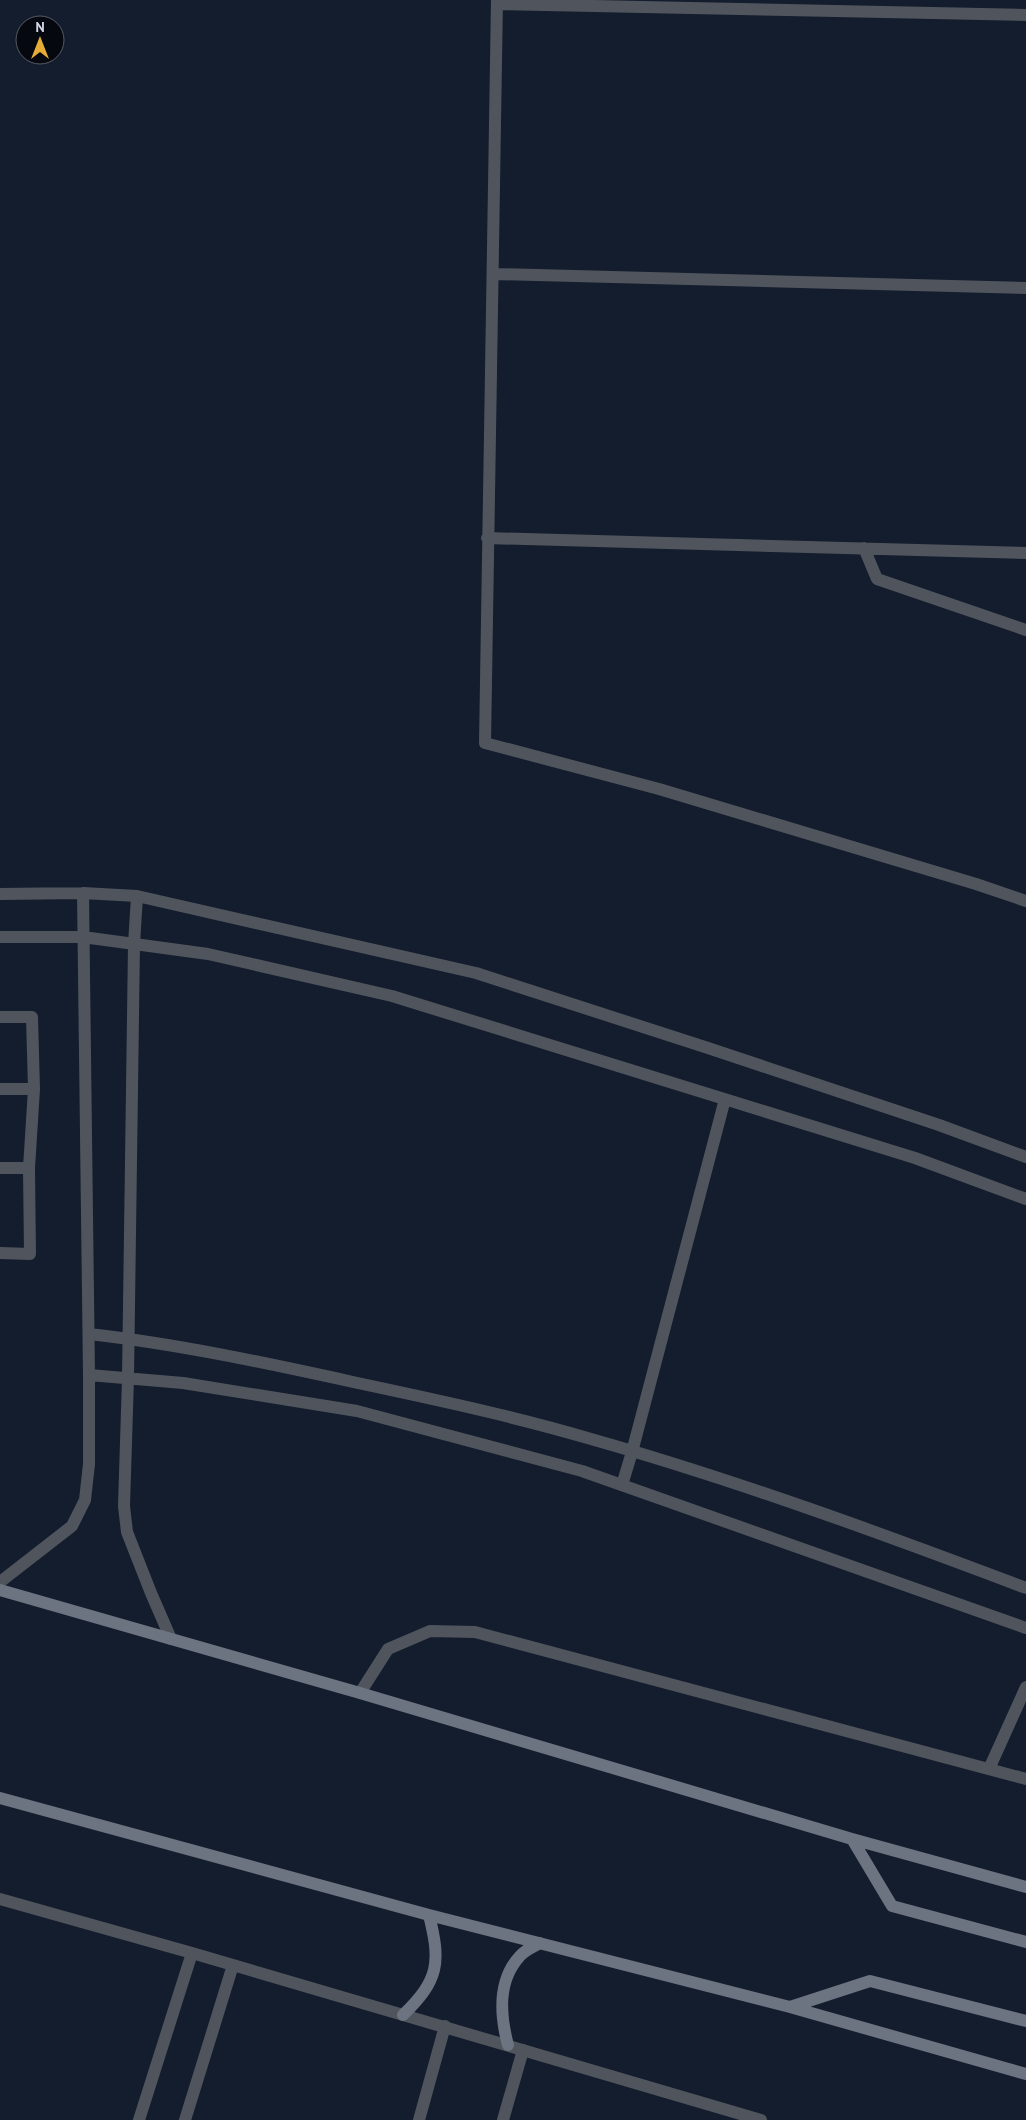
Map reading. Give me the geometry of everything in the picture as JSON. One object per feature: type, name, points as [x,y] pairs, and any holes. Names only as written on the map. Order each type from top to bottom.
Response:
[{"type":"main road","points":[[0,1590],[360,1693],[852,1839],[1026,1887]]},
{"type":"main road","points":[[0,1798],[429,1915],[790,2007],[1026,2074]]},
{"type":"main road","points":[[852,1839],[892,1906],[1026,1942]]},
{"type":"main road","points":[[403,2015],[419,2000],[434,1977],[436,1954],[429,1915]]},
{"type":"main road","points":[[508,2045],[502,2021],[502,2001],[507,1975],[521,1954],[540,1943]]},
{"type":"main road","points":[[790,2007],[870,1981],[1026,2021]]},
{"type":"street","points":[[1026,15],[497,2],[494,274],[484,743],[705,803],[976,884],[1026,901]]},
{"type":"street","points":[[494,274],[1026,288]]},
{"type":"street","points":[[487,538],[1026,553]]},
{"type":"street","points":[[864,548],[877,579],[1026,630]]},
{"type":"street","points":[[0,894],[83,893],[137,896],[476,973],[708,1048],[1026,1157]]},
{"type":"street","points":[[0,1582],[72,1526],[85,1500],[89,1464],[89,1334],[83,893]]},
{"type":"street","points":[[137,896],[134,944],[129,1339],[124,1506],[127,1532],[171,1639]]},
{"type":"street","points":[[0,937],[83,937],[208,954],[392,996],[915,1158],[1026,1199]]},
{"type":"street","points":[[0,1017],[32,1017],[34,1089],[29,1168],[30,1254],[0,1253]]},
{"type":"street","points":[[0,1089],[34,1089]]},
{"type":"street","points":[[622,1485],[725,1099]]},
{"type":"street","points":[[0,1168],[29,1168]]},
{"type":"street","points":[[89,1334],[260,1361],[470,1407],[632,1452],[761,1491],[1026,1588]]},
{"type":"street","points":[[89,1375],[184,1383],[357,1411],[582,1471],[1026,1628]]},
{"type":"street","points":[[360,1693],[388,1649],[430,1631],[475,1632],[1025,1777]]},
{"type":"street","points":[[989,1769],[1026,1687]]},
{"type":"street","points":[[0,1899],[192,1952],[445,2026],[738,2117],[761,2120]]},
{"type":"street","points":[[139,2120],[192,1952]]},
{"type":"street","points":[[185,2120],[233,1965]]},
{"type":"street","points":[[419,2120],[445,2026]]},
{"type":"street","points":[[503,2120],[523,2050]]}]
